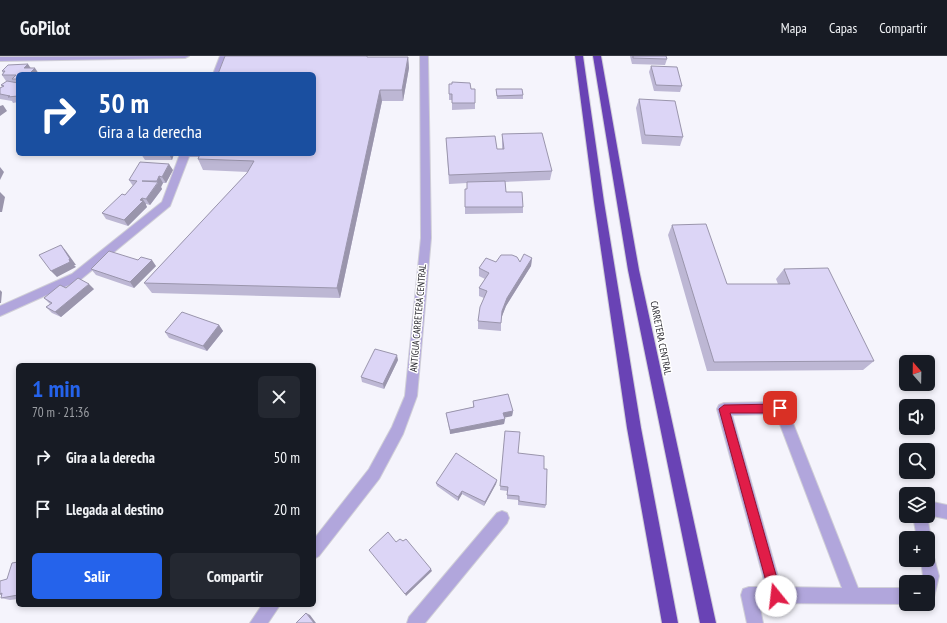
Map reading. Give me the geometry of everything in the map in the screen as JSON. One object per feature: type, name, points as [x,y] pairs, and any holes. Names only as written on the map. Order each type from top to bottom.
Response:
[{"type":"highway","points":[[579,56],[599,202],[634,428],[670,623]]},
{"type":"highway","name":"CARRETERA CENTRAL","points":[[597,56],[621,201],[665,426],[708,623]]},
{"type":"street","points":[[1,61],[82,57],[185,56]]},
{"type":"street","points":[[218,72],[224,56]]},
{"type":"street","name":"ANTIGUA CARRETERA CENTRAL","points":[[316,548],[374,474],[398,430],[411,396],[426,238],[424,56]]},
{"type":"street","points":[[0,311],[76,277],[166,204],[184,156]]},
{"type":"street","points":[[776,596],[724,409],[780,408],[853,596]]},
{"type":"street","points":[[935,509],[947,512]]},
{"type":"street","points":[[415,623],[502,518]]},
{"type":"street","points":[[756,623],[749,595],[899,596]]},
{"type":"street","points":[[258,623],[270,607]]},
{"type":"building","points":[[225,56],[408,57],[402,90],[380,90],[337,288],[144,283],[247,173],[254,161],[198,159],[199,156],[316,156],[316,72],[219,72]]},
{"type":"building","points":[[633,56],[666,56],[667,59],[633,58]]},
{"type":"building","points":[[28,64],[24,68],[35,68],[31,72],[16,72],[16,75],[2,75],[5,71],[2,71],[8,65]]},
{"type":"building","points":[[651,66],[677,67],[682,86],[656,85]]},
{"type":"building","points":[[7,81],[16,83],[16,96],[8,97],[10,96],[0,94],[0,88],[4,86],[1,85]]},
{"type":"building","points":[[452,82],[470,83],[471,89],[475,89],[475,103],[452,103],[452,94],[449,94],[449,84],[452,84]]},
{"type":"building","points":[[496,89],[522,89],[523,95],[497,96]]},
{"type":"building","points":[[639,99],[675,101],[683,137],[645,135]]},
{"type":"building","points":[[542,133],[552,171],[449,175],[446,138],[495,136],[497,149],[504,149],[502,134]]},
{"type":"building","points":[[140,162],[169,164],[162,177],[159,176],[157,181],[142,181],[158,182],[146,199],[142,198],[140,200],[143,201],[124,220],[102,213],[122,194],[125,195],[137,181],[129,180]]},
{"type":"building","points":[[505,181],[506,192],[522,192],[523,207],[465,207],[465,189],[467,189],[467,182]]},
{"type":"building","points":[[706,224],[727,284],[790,284],[784,269],[828,268],[874,361],[714,362],[672,225]]},
{"type":"building","points":[[61,245],[70,259],[70,262],[51,271],[39,255]]},
{"type":"building","points":[[109,251],[138,260],[141,257],[152,260],[130,282],[91,269]]},
{"type":"building","points":[[524,254],[532,258],[507,298],[502,311],[501,323],[478,321],[480,307],[487,291],[479,288],[489,273],[479,268],[486,258],[496,262],[501,255],[512,255],[517,257],[520,262]]},
{"type":"building","points":[[78,278],[89,284],[55,312],[46,307],[52,303],[44,298],[60,285],[66,288]]},
{"type":"building","points":[[182,312],[219,325],[203,346],[165,332]]},
{"type":"building","points":[[375,349],[397,355],[383,384],[361,377]]},
{"type":"building","points":[[508,394],[513,411],[503,413],[505,419],[450,430],[446,413],[474,407],[473,401]]},
{"type":"building","points":[[505,431],[520,432],[518,453],[544,456],[544,469],[547,469],[546,505],[519,501],[519,496],[507,495],[508,487],[500,486]]},
{"type":"building","points":[[456,453],[497,480],[485,502],[462,491],[458,497],[436,483]]},
{"type":"building","points":[[388,532],[396,542],[400,539],[403,541],[406,539],[431,569],[405,594],[369,550]]},
{"type":"building","points":[[16,562],[16,595],[1,598],[2,593],[0,594],[0,581],[7,579],[12,563]]},
{"type":"building","points":[[306,613],[314,623],[296,623]]},
{"type":"route","points":[[776,596],[724,409],[780,408]]}]
